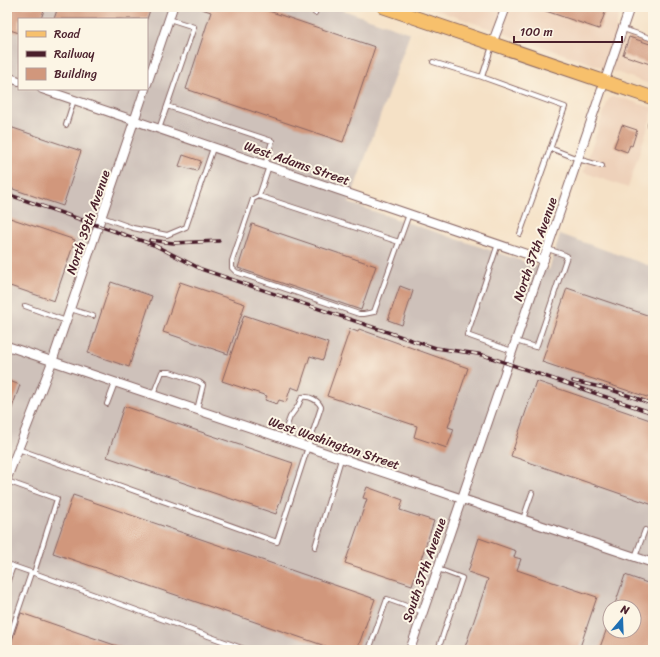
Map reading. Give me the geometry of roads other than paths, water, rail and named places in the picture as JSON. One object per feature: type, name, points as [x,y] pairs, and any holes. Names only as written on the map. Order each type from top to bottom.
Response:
[{"type":"main road","points":[[384,7],[652,97]]},
{"type":"street","points":[[148,80],[173,7]]},
{"type":"street","points":[[492,44],[506,7]]},
{"type":"street","name":"North 37th Avenue","points":[[461,499],[630,7]]},
{"type":"street","points":[[7,77],[18,81]]},
{"type":"street","name":"West Adams Street","points":[[45,90],[544,260]]},
{"type":"street","name":"North 39th Avenue","points":[[7,480],[10,462],[18,449],[52,362],[145,90]]},
{"type":"street","name":"West Washington Street","points":[[7,346],[653,563]]},
{"type":"street","name":"South 37th Avenue","points":[[410,650],[461,499]]},
{"type":"lane","points":[[315,13],[317,7]]},
{"type":"lane","points":[[159,129],[194,27],[169,19]]},
{"type":"lane","points":[[623,29],[653,39]]},
{"type":"lane","points":[[482,77],[492,44]]},
{"type":"lane","points":[[433,62],[482,77],[564,107],[520,234]]},
{"type":"lane","points":[[66,124],[74,100]]},
{"type":"lane","points":[[167,106],[272,141],[259,196]]},
{"type":"lane","points":[[650,125],[653,115]]},
{"type":"lane","points":[[102,216],[133,228],[167,235],[186,226],[213,147]]},
{"type":"lane","points":[[550,148],[578,159],[602,166]]},
{"type":"lane","points":[[399,242],[259,196],[252,199],[232,261],[232,268],[236,272],[359,314],[374,312],[399,242],[409,214]]},
{"type":"lane","points":[[498,244],[466,335],[512,351]]},
{"type":"lane","points":[[516,341],[535,347],[537,345],[566,255],[548,249]]},
{"type":"lane","points":[[25,306],[66,321]]},
{"type":"lane","points":[[70,309],[92,316]]},
{"type":"lane","points":[[153,396],[162,372],[170,372],[199,382],[203,385],[197,410]]},
{"type":"lane","points":[[107,404],[114,383]]},
{"type":"lane","points":[[18,449],[277,542],[322,407],[319,403],[315,400],[302,397],[298,406],[290,417],[282,438]]},
{"type":"lane","points":[[315,548],[342,458]]},
{"type":"lane","points":[[7,480],[57,499],[7,644]]},
{"type":"lane","points":[[523,519],[532,493]]},
{"type":"lane","points":[[635,557],[645,530]]},
{"type":"lane","points":[[7,564],[247,650]]},
{"type":"lane","points":[[7,583],[12,566]]},
{"type":"lane","points":[[437,569],[462,578],[438,650]]},
{"type":"lane","points":[[369,650],[387,599],[423,612]]},
{"type":"railway","points":[[7,194],[154,245],[201,269],[414,341],[436,348],[486,356],[653,413]]},
{"type":"railway","points":[[150,240],[173,243],[219,241]]},
{"type":"railway","points":[[573,381],[609,389],[653,404]]}]
